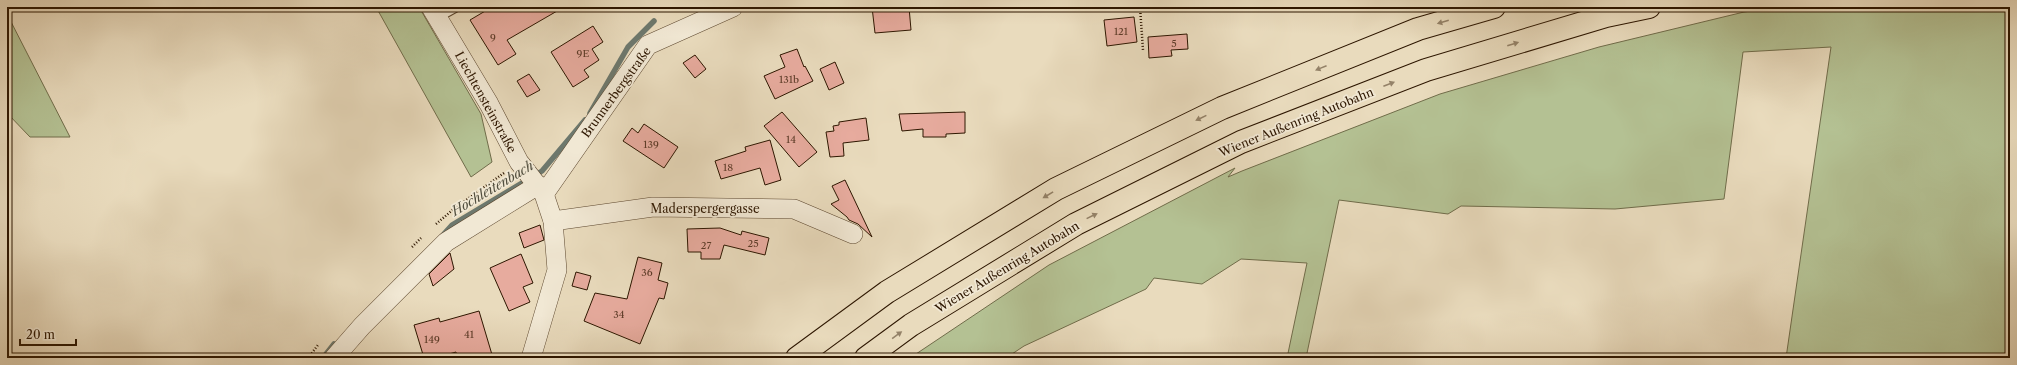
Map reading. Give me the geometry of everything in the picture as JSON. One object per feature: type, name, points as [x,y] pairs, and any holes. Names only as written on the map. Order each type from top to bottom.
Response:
[{"type":"highway","points":[[797,358],[887,292],[1056,190],[1222,108],[1418,29],[1494,7]]},
{"type":"highway","name":"Wiener Außenring Autobahn","points":[[866,358],[911,325],[1076,224],[1240,142],[1426,70],[1606,16],[1650,7]]},
{"type":"street","name":"Brunnerbergstraße","points":[[334,358],[362,326],[446,242],[535,182],[648,44],[733,7]]},
{"type":"street","name":"Liechtensteinstraße","points":[[434,12],[489,104],[519,162],[535,182],[553,221],[557,270],[531,358]]},
{"type":"street","name":"Maderspergergasse","points":[[553,221],[653,207],[794,209],[854,234]]},
{"type":"lane","points":[[434,12],[454,7]]},
{"type":"path","points":[[1140,7],[1143,50]]},
{"type":"green space","points":[[376,7],[419,7],[481,114],[492,162],[471,177]]},
{"type":"green space","points":[[1780,7],[2010,7],[2010,358],[1786,358],[1831,47],[1743,52],[1724,199],[1615,209],[1461,206],[1448,214],[1339,200],[1306,358],[1287,358],[1307,263],[1241,259],[1202,284],[1154,278],[1146,289],[1024,346],[1006,358],[910,358],[1049,265],[1235,168],[1228,177],[1440,94],[1599,47],[1744,12]]},
{"type":"green space","points":[[7,14],[70,137],[30,137],[7,113]]},
{"type":"building","points":[[492,7],[564,7],[507,40],[516,54],[498,65],[470,20]]},
{"type":"building","points":[[872,7],[909,7],[911,30],[875,33]]},
{"type":"building","points":[[1134,17],[1137,42],[1107,46],[1104,20]]},
{"type":"building","points":[[593,26],[603,42],[592,49],[599,60],[584,70],[589,77],[573,87],[551,52]]},
{"type":"building","points":[[1187,34],[1188,49],[1171,50],[1172,56],[1149,58],[1148,37]]},
{"type":"building","points":[[797,49],[804,67],[805,66],[813,81],[775,99],[764,76],[785,67],[780,55]]},
{"type":"building","points":[[695,55],[706,69],[695,78],[683,63]]},
{"type":"building","points":[[835,62],[844,83],[829,90],[820,69]]},
{"type":"building","points":[[529,74],[540,90],[527,97],[517,81]]},
{"type":"building","points":[[782,112],[817,152],[799,167],[764,126]]},
{"type":"building","points":[[965,112],[965,133],[946,134],[946,137],[923,137],[923,129],[902,131],[899,114]]},
{"type":"building","points":[[866,118],[869,140],[843,143],[844,156],[830,157],[826,132],[834,131],[833,126],[839,125],[839,122]]},
{"type":"building","points":[[644,124],[678,147],[664,168],[623,141],[632,128],[638,133]]},
{"type":"building","points":[[770,140],[781,180],[765,185],[760,168],[721,179],[715,161],[746,151],[745,147]]},
{"type":"building","points":[[845,180],[872,237],[858,224],[849,220],[831,204],[839,200],[832,186]]},
{"type":"building","points":[[540,225],[544,240],[524,248],[519,233]]},
{"type":"building","points":[[720,228],[741,235],[742,231],[769,238],[765,255],[724,245],[720,259],[701,259],[701,252],[688,252],[687,229]]},
{"type":"building","points":[[450,253],[454,269],[433,286],[429,274]]},
{"type":"building","points":[[521,254],[533,283],[523,287],[530,302],[509,311],[490,268]]},
{"type":"building","points":[[638,257],[662,263],[658,280],[668,283],[664,299],[659,298],[640,344],[584,321],[595,293],[627,299]]},
{"type":"building","points":[[576,272],[591,276],[587,290],[572,286]]},
{"type":"building","points":[[479,311],[493,358],[457,358],[456,352],[435,358],[424,358],[414,325],[439,318],[440,322]]},
{"type":"waterway","name":"Hochleitenbach","points":[[590,113],[628,47],[654,21]]},
{"type":"waterway","name":"Hochleitenbach","points":[[443,235],[452,225],[542,171],[585,120]]},
{"type":"waterway","name":"Hochleitenbach","points":[[323,358],[334,344]]}]
